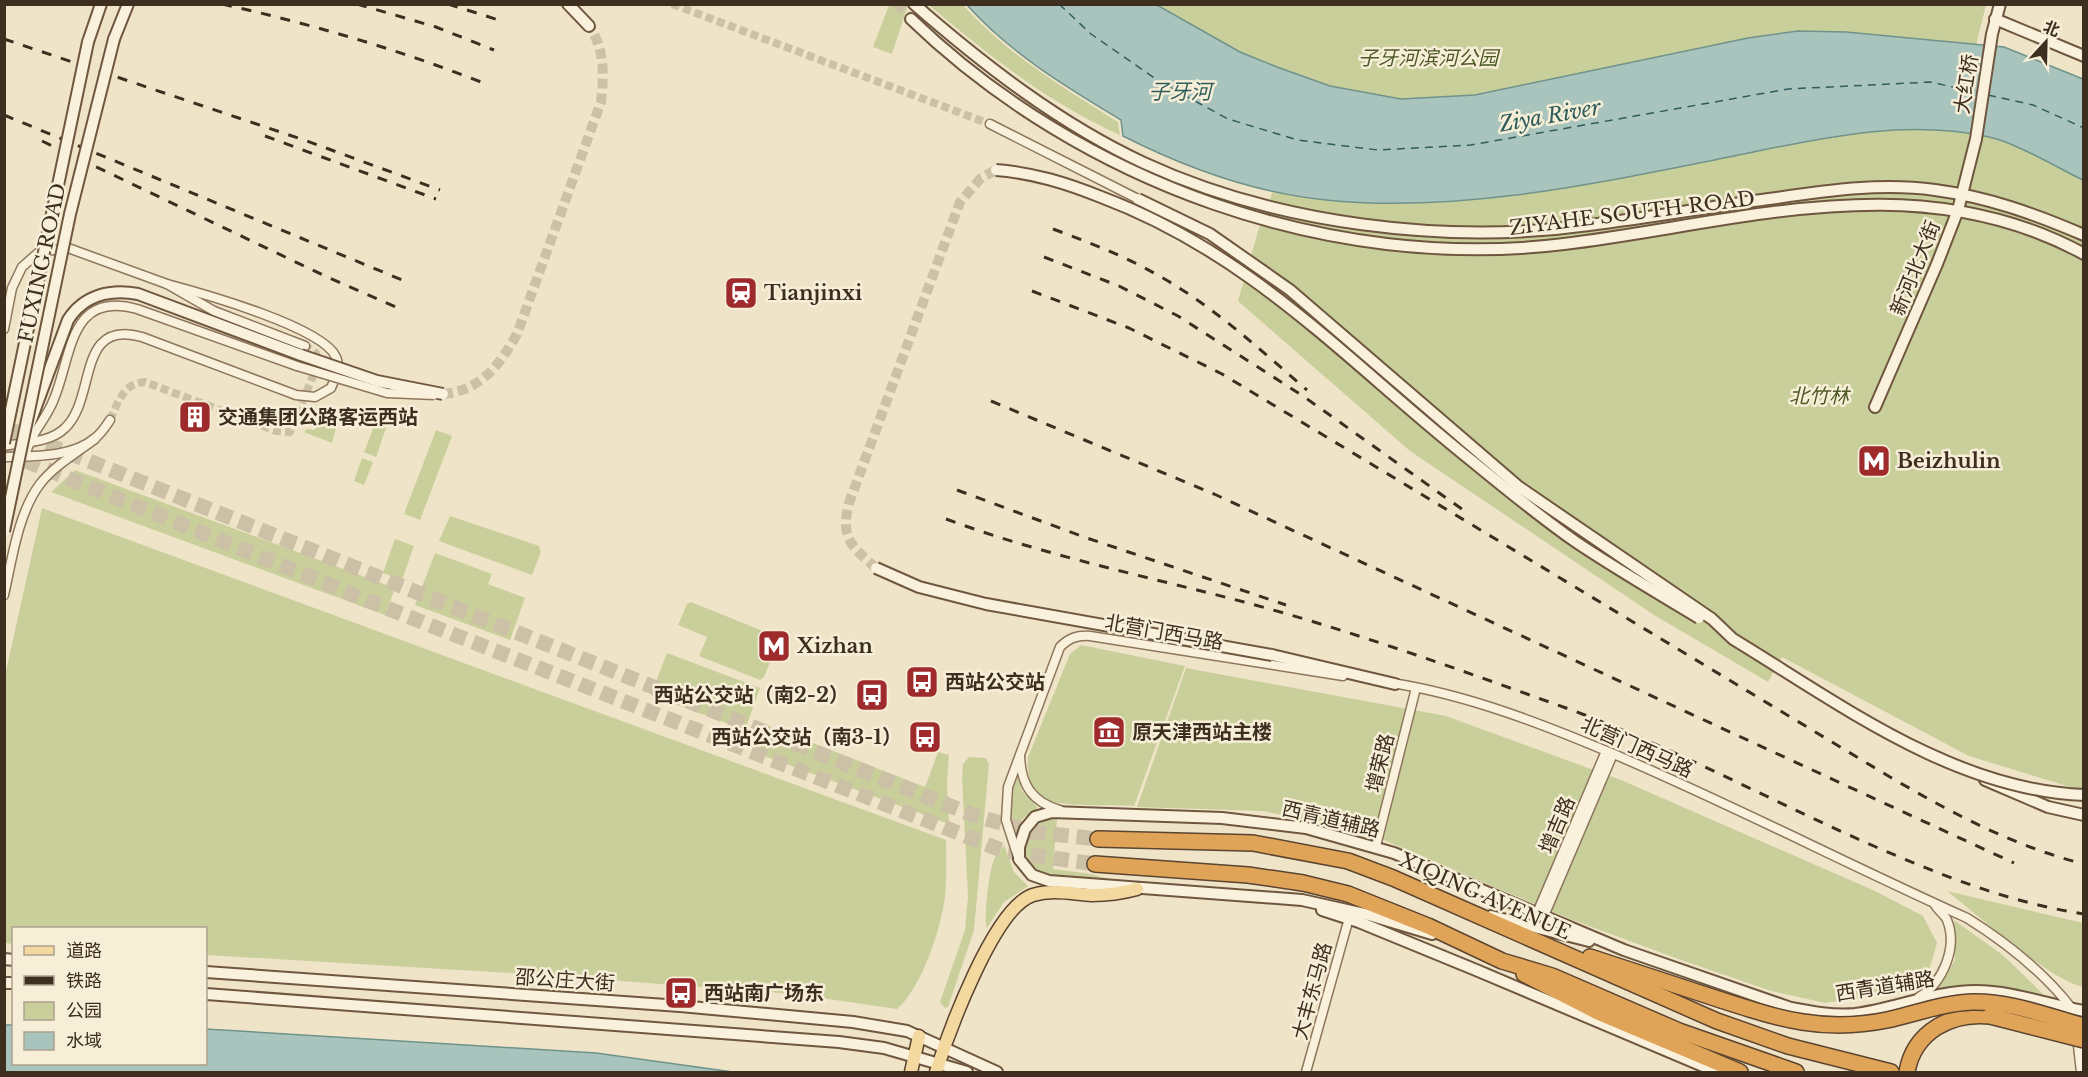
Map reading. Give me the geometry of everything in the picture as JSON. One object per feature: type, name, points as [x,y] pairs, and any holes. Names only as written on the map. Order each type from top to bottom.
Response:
[{"type":"highway","name":"XIQING AVENUE","points":[[1098,839],[1254,843],[1348,861],[1461,908],[1717,1021],[1839,1061],[1892,1072]]},
{"type":"highway","points":[[1095,864],[1248,875],[1303,883],[1348,894],[1428,926],[1502,961],[1553,990],[1740,1072]]},
{"type":"highway","points":[[1522,935],[1788,1021],[1835,1027],[1886,1020],[1972,1002],[2020,1008],[2084,1026]]},
{"type":"highway","points":[[1502,961],[1552,976],[1679,1031],[1796,1072]]},
{"type":"highway","points":[[1907,1072],[1911,1056],[1921,1040],[1944,1022],[1965,1016],[1990,1016],[2084,1040]]},
{"type":"main road","points":[[938,1068],[959,1007],[1002,922],[1024,898],[1054,892],[1093,895],[1137,889]]},
{"type":"main road","points":[[911,1072],[919,1036]]},
{"type":"street","points":[[88,42],[92,4]]},
{"type":"street","name":"FUXING ROAD","points":[[4,445],[88,42],[101,4]]},
{"type":"street","name":"FUXING ROAD","points":[[4,531],[28,436],[70,214],[122,4]]},
{"type":"street","points":[[114,39],[128,4]]},
{"type":"street","points":[[568,4],[589,26]]},
{"type":"street","name":"ZIYAHE SOUTH ROAD","points":[[914,4],[1000,75],[1060,116],[1121,152],[1167,173],[1222,193],[1324,217],[1415,229],[1515,232],[1585,226],[1840,190],[1885,187],[1962,194],[2014,207],[2084,235]]},
{"type":"street","name":"大红桥","points":[[1976,139],[1992,34],[2000,4]]},
{"type":"street","name":"ZIYAHE SOUTH ROAD","points":[[911,19],[962,65],[1041,121],[1088,150],[1139,176],[1206,201],[1327,233],[1429,247],[1521,248],[1564,244],[1816,206],[1871,203],[1939,206],[1958,210],[2038,234],[2084,254]]},
{"type":"street","points":[[1995,19],[2084,56]]},
{"type":"street","points":[[990,124],[1210,234],[1290,290],[1520,487],[1712,619],[1733,639]]},
{"type":"street","name":"新河北大街","points":[[1875,406],[1958,210],[1976,139]]},
{"type":"street","points":[[996,170],[1029,172],[1112,201],[1161,223],[1220,255],[1275,293],[1470,460],[1548,521],[1613,566],[1888,731],[1975,775],[2048,807],[2084,815]]},
{"type":"street","points":[[1939,206],[1945,205],[1948,198],[1941,191]]},
{"type":"street","points":[[4,329],[17,274],[39,252],[55,248],[78,250],[167,284],[229,302],[317,338],[332,350],[339,367],[331,388],[315,397],[296,395],[142,337],[117,333],[107,336],[98,346],[76,410],[67,427],[50,438],[28,436],[4,445]]},
{"type":"street","points":[[167,284],[214,311],[305,346]]},
{"type":"street","points":[[25,456],[28,436],[68,320],[89,300],[117,292],[138,294],[377,381],[443,394]]},
{"type":"street","points":[[28,436],[54,400],[77,328],[99,309],[110,305],[124,305],[358,386],[405,395],[443,394]]},
{"type":"street","points":[[4,595],[21,527],[30,502],[41,483],[95,439],[110,420]]},
{"type":"street","points":[[4,457],[51,454],[95,439]]},
{"type":"street","points":[[4,524],[21,527]]},
{"type":"street","points":[[876,568],[919,587],[986,604],[1272,655],[1395,684]]},
{"type":"street","name":"北营门西马路","points":[[1020,750],[1059,647],[1073,638],[1090,636],[1196,655],[1416,688],[1494,709],[1609,753],[1967,918],[1999,938],[2036,969],[2078,1010]]},
{"type":"street","name":"增荣路","points":[[1376,846],[1416,688]]},
{"type":"street","points":[[1020,750],[1021,773],[1025,786],[1040,802],[1063,811]]},
{"type":"street","points":[[1020,750],[1008,787],[1005,811],[1011,841],[1019,859],[1032,874],[1049,881],[1137,889],[1205,891],[1330,905],[1464,944]]},
{"type":"street","name":"增吉路","points":[[1541,914],[1609,753]]},
{"type":"street","points":[[1975,775],[2042,793],[2084,795]]},
{"type":"street","name":"西青道辅路","points":[[1019,859],[1020,840],[1029,823],[1043,814],[1063,811],[1232,819],[1306,828],[1376,846],[1624,950],[1758,997],[1819,1014],[1854,1014],[1913,1000],[1975,991],[2036,999],[2078,1010]]},
{"type":"street","points":[[1270,897],[1348,918],[1717,1072]]},
{"type":"street","points":[[1913,1000],[1935,985],[1947,959],[1949,940],[1947,920],[1933,902]]},
{"type":"street","points":[[1461,908],[1624,950]]},
{"type":"street","name":"大丰东马路","points":[[1306,1072],[1348,918]]},
{"type":"street","name":"邵公庄大街","points":[[207,972],[804,1016],[894,1028],[919,1036],[968,1061],[997,1072]]},
{"type":"street","name":"邵公庄大街","points":[[207,994],[707,1030],[839,1042],[884,1048],[915,1056],[938,1068],[967,1072]]},
{"type":"street","points":[[2078,1010],[2081,1072]]},
{"type":"green space","points":[[889,5],[908,5],[892,54],[873,47]]},
{"type":"green space","points":[[929,5],[963,5],[980,23],[1017,54],[1056,83],[1118,122],[1120,135],[1043,93]]},
{"type":"green space","name":"子牙河滨河公园","points":[[1125,5],[1986,5],[1974,54],[1440,113],[1328,101]]},
{"type":"green space","name":"北竹林","points":[[1858,121],[1999,133],[2083,172],[2083,791],[1969,756],[1782,657],[1768,682],[1654,615],[1410,451],[1238,301],[1259,228],[1278,178]]},
{"type":"green space","points":[[327,415],[338,421],[332,443],[304,432],[307,429],[314,430]]},
{"type":"green space","points":[[375,424],[386,428],[376,457],[364,452]]},
{"type":"green space","points":[[436,430],[452,436],[420,520],[404,514]]},
{"type":"green space","points":[[362,458],[373,462],[364,485],[354,481]]},
{"type":"green space","points":[[75,470],[395,588],[385,615],[51,492]]},
{"type":"green space","points":[[42,508],[946,840],[945,896],[940,924],[922,973],[906,1000],[897,1009],[794,994],[528,974],[207,955],[207,927],[12,927],[12,944],[5,943],[5,676]]},
{"type":"green space","points":[[450,516],[539,546],[541,552],[532,575],[439,541]]},
{"type":"green space","points":[[395,539],[414,546],[402,580],[383,573]]},
{"type":"green space","points":[[435,553],[492,574],[488,584],[525,598],[510,640],[415,605]]},
{"type":"green space","points":[[691,602],[775,636],[778,642],[764,677],[760,680],[699,656],[707,637],[678,625],[687,604]]},
{"type":"green space","points":[[1081,645],[1185,666],[1134,806],[1051,802],[1039,795],[1030,780],[1028,757],[1070,654]]},
{"type":"green space","points":[[667,653],[760,688],[745,730],[651,695]]},
{"type":"green space","points":[[1186,668],[1446,716],[1621,780],[1875,891],[1923,916],[1937,943],[1930,967],[1902,992],[1825,1003],[1771,991],[1570,919],[1367,833],[1263,811],[1137,807]]},
{"type":"green space","points":[[767,725],[925,787],[938,752],[949,755],[947,784],[949,824],[756,753]]},
{"type":"green space","points":[[969,757],[986,758],[989,764],[974,930],[948,1007],[945,1008],[940,1002],[965,930],[968,897],[962,778],[963,764]]},
{"type":"green space","points":[[1016,771],[1022,791],[1038,808],[1022,819],[1014,833],[1010,806]]},
{"type":"green space","points":[[1057,818],[1053,869],[1091,874],[1112,880],[1051,875],[1037,870],[1030,863],[1025,846],[1032,829],[1047,819]]},
{"type":"green space","points":[[1004,845],[1014,872],[1028,886],[1004,902],[987,928],[986,907],[991,868]]},
{"type":"green space","points":[[1947,891],[2083,923],[2083,987],[2068,982],[2033,960]]},
{"type":"green space","points":[[1954,920],[2004,956],[2046,997],[1981,984],[1937,990],[1955,960]]},
{"type":"water","name":"子牙河","points":[[967,5],[1157,5],[1240,52],[1277,67],[1330,86],[1401,99],[1475,95],[1748,38],[1798,31],[1846,32],[2004,47],[2083,79],[2083,180],[2023,150],[1989,137],[1957,132],[1892,130],[1797,143],[1582,185],[1479,199],[1427,203],[1376,203],[1299,197],[1247,185],[1196,168],[1123,136],[1121,120],[1059,82],[1020,54]]},
{"type":"water","points":[[5,1025],[12,1025],[12,1065],[207,1065],[207,1029],[596,1053],[733,1072],[5,1072]]},
{"type":"ferry route","points":[[1059,4],[1091,34],[1160,82],[1228,119],[1298,140],[1378,150],[1471,145],[1788,89],[1931,82],[1978,93]]},
{"type":"ferry route","points":[[1988,95],[2033,105],[2084,128]]},
{"type":"tunnel","points":[[672,4],[990,124]]},
{"type":"tunnel","points":[[896,4],[911,19]]},
{"type":"tunnel","points":[[443,394],[468,388],[478,382],[496,366],[517,334],[601,102],[603,82],[601,53],[589,26]]},
{"type":"tunnel","points":[[876,568],[854,547],[847,533],[849,503],[960,202],[981,178],[996,170]]},
{"type":"tunnel","points":[[110,420],[126,390],[145,382],[276,431],[290,432],[317,366],[316,353],[305,346]]},
{"type":"tunnel","points":[[4,427],[973,815],[1032,832],[1098,839]]},
{"type":"tunnel","points":[[4,452],[389,609],[1004,851],[1095,864]]},
{"type":"railway","points":[[222,4],[353,38],[481,82]]},
{"type":"railway","points":[[357,4],[436,27],[494,50]]},
{"type":"railway","points":[[448,4],[505,22]]},
{"type":"railway","points":[[4,39],[307,141],[440,190]]},
{"type":"railway","points":[[4,115],[407,282]]},
{"type":"railway","points":[[265,136],[436,199]]},
{"type":"railway","points":[[42,141],[325,276],[398,308]]},
{"type":"railway","points":[[1053,229],[1142,266],[1175,285],[1234,327],[1307,390]]},
{"type":"railway","points":[[1044,257],[1119,286],[1178,316],[1303,396],[1466,512]]},
{"type":"railway","points":[[1032,291],[1129,328],[1222,374],[1890,777],[1960,816],[2008,838],[2084,864]]},
{"type":"railway","points":[[991,401],[1214,494],[2014,863]]},
{"type":"railway","points":[[957,490],[1084,537],[1286,605]]},
{"type":"railway","points":[[946,519],[1020,544],[1285,613],[1446,665],[1606,723],[1837,830],[1926,868],[2004,896],[2084,914]]},
{"type":"place","name":"Tianjinxi","points":[[741,293]]},
{"type":"place","name":"交通集团公路客运西站","points":[[195,417]]},
{"type":"place","name":"Beizhulin","points":[[1874,461]]},
{"type":"place","name":"Xizhan","points":[[774,646]]},
{"type":"place","name":"西站公交站","points":[[922,682]]},
{"type":"place","name":"西站公交站（南2-2）","points":[[872,695]]},
{"type":"place","name":"原天津西站主楼","points":[[1109,732]]},
{"type":"place","name":"西站公交站（南3-1）","points":[[925,737]]},
{"type":"place","name":"西站南广场东","points":[[681,993]]},
{"type":"water label","name":"Ziya River","points":[[1550,116]]}]
